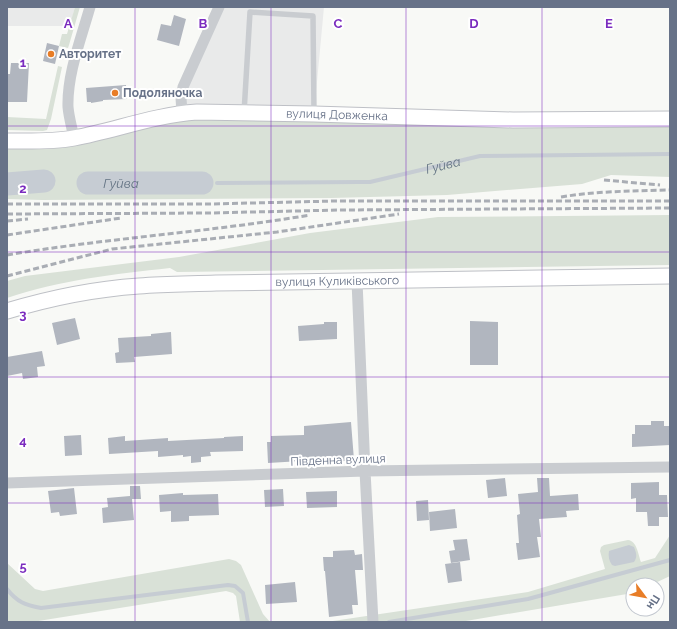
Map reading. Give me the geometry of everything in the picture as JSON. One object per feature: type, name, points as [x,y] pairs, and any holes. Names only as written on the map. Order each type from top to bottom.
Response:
[{"type":"street","points":[[74,138],[69,119],[68,97],[74,62],[90,7]]},
{"type":"street","points":[[182,113],[181,98],[183,87],[219,7]]},
{"type":"street","name":"вулиця Довженка","points":[[7,141],[60,140],[74,138],[161,116],[182,113],[214,112],[314,114],[513,120],[670,120]]},
{"type":"street","name":"вулиця Куликівського","points":[[7,311],[78,294],[138,286],[216,283],[670,276]]},
{"type":"street","points":[[356,281],[373,622]]},
{"type":"street","name":"Південна вулиця","points":[[7,483],[365,472],[670,468]]},
{"type":"lane","points":[[244,113],[250,12],[313,16],[314,114]]},
{"type":"shaded area","points":[[7,7],[75,7],[70,26],[7,26]]},
{"type":"shaded area","points":[[75,7],[80,7],[68,48],[59,46],[62,34],[67,34]]},
{"type":"shaded area","points":[[219,7],[324,7],[314,114],[197,112],[181,103]]},
{"type":"shaded area","points":[[58,66],[62,67],[51,119],[47,130],[7,130],[7,117],[46,119]]},
{"type":"shaded area","points":[[161,116],[670,119],[670,177],[611,175],[582,184],[447,195],[331,198],[7,199],[7,141],[45,141]]},
{"type":"shaded area","points":[[670,215],[670,265],[177,272],[170,268],[108,275],[68,282],[7,298],[7,281],[25,276],[179,257],[310,233],[438,217]]},
{"type":"shaded area","points":[[670,535],[670,576],[665,578],[665,577],[625,577],[625,594],[460,622],[326,622],[528,592],[605,569],[600,551],[601,547],[628,540],[635,545],[641,562],[655,558]]},
{"type":"shaded area","points":[[629,545],[634,547],[636,553],[634,562],[615,566],[612,565],[609,558],[609,551]]},
{"type":"shaded area","points":[[229,559],[236,561],[241,565],[263,614],[270,622],[240,622],[236,596],[233,593],[226,591],[32,622],[7,622],[7,563],[35,589],[43,591]]},
{"type":"building","points":[[174,15],[186,19],[179,46],[157,40],[161,24],[171,26]]},
{"type":"building","name":"Авторитет","points":[[47,43],[59,46],[55,64],[43,61]]},
{"type":"building","points":[[11,63],[29,63],[27,102],[7,102],[7,74],[10,74]]},
{"type":"building","points":[[126,85],[127,99],[103,100],[91,103],[87,102],[86,88]]},
{"type":"building","points":[[75,318],[80,339],[57,345],[52,323]]},
{"type":"building","points":[[470,321],[498,322],[498,365],[470,365]]},
{"type":"building","points":[[324,322],[337,322],[337,339],[299,341],[298,326],[324,324]]},
{"type":"building","points":[[171,332],[172,354],[134,357],[135,362],[116,363],[115,353],[119,352],[118,338],[151,336],[151,334]]},
{"type":"building","points":[[42,351],[45,366],[37,367],[38,377],[23,379],[22,373],[7,376],[7,357]]},
{"type":"building","points":[[651,421],[664,421],[664,426],[670,426],[670,445],[632,447],[632,434],[635,434],[635,425],[651,425]]},
{"type":"building","points":[[351,422],[354,460],[335,462],[335,459],[268,463],[267,442],[271,442],[271,436],[304,435],[304,426]]},
{"type":"building","points":[[81,435],[82,455],[65,456],[64,436]]},
{"type":"building","points":[[125,436],[125,441],[168,438],[168,441],[243,436],[243,451],[210,452],[211,456],[201,457],[201,462],[191,463],[191,456],[183,457],[183,455],[158,457],[158,451],[109,454],[108,438]]},
{"type":"building","points":[[505,478],[507,496],[488,498],[486,480]]},
{"type":"building","points":[[537,478],[549,478],[550,496],[578,494],[579,510],[566,511],[567,517],[539,519],[541,537],[537,537],[540,557],[518,560],[516,543],[519,543],[517,515],[520,514],[518,494],[538,492]]},
{"type":"building","points":[[659,482],[659,495],[667,495],[668,517],[659,517],[659,526],[648,526],[647,512],[636,512],[636,498],[631,499],[631,483]]},
{"type":"building","points":[[130,486],[140,486],[141,499],[132,499],[134,520],[103,523],[102,508],[108,507],[107,498],[130,496]]},
{"type":"building","points":[[74,488],[77,514],[60,516],[59,512],[51,513],[48,491]]},
{"type":"building","points":[[283,489],[284,506],[265,507],[264,490]]},
{"type":"building","points":[[337,491],[337,507],[307,508],[306,492]]},
{"type":"building","points":[[183,493],[183,495],[218,494],[219,515],[189,516],[189,521],[171,522],[171,511],[160,512],[159,495]]},
{"type":"building","points":[[428,500],[429,520],[417,521],[416,501]]},
{"type":"building","points":[[455,509],[457,528],[430,531],[429,512]]},
{"type":"building","points":[[467,539],[470,560],[451,563],[449,551],[455,550],[453,540]]},
{"type":"building","points":[[354,550],[355,555],[362,554],[363,570],[355,570],[358,605],[352,605],[353,614],[329,617],[323,557],[333,557],[333,551]]},
{"type":"building","points":[[460,562],[462,581],[448,583],[445,564]]},
{"type":"building","points":[[295,582],[297,602],[266,604],[265,585]]},
{"type":"waterway","name":"Гуйва","points":[[217,183],[370,182],[480,156],[670,154]]},
{"type":"waterway","name":"Гуйва","points":[[7,184],[44,181]]},
{"type":"waterway","name":"Гуйва","points":[[88,183],[202,183]]},
{"type":"waterway","points":[[389,622],[528,599],[670,560]]},
{"type":"waterway","points":[[7,589],[14,597],[22,602],[30,606],[41,608],[228,585],[235,586],[243,593],[248,622]]},
{"type":"railway","points":[[604,180],[660,185]]},
{"type":"railway","points":[[561,197],[602,192],[670,190]]},
{"type":"railway","points":[[7,204],[209,204],[336,201],[670,201]]},
{"type":"railway","points":[[7,214],[670,208]]},
{"type":"railway","points":[[7,276],[112,249],[277,232],[399,214]]},
{"type":"railway","points":[[7,255],[310,215]]},
{"type":"railway","points":[[7,235],[121,218]]},
{"type":"railway","points":[[7,221],[28,219]]},
{"type":"place","name":"Авторитет","points":[[51,54]]},
{"type":"place","name":"Подоляночка","points":[[115,93]]}]
